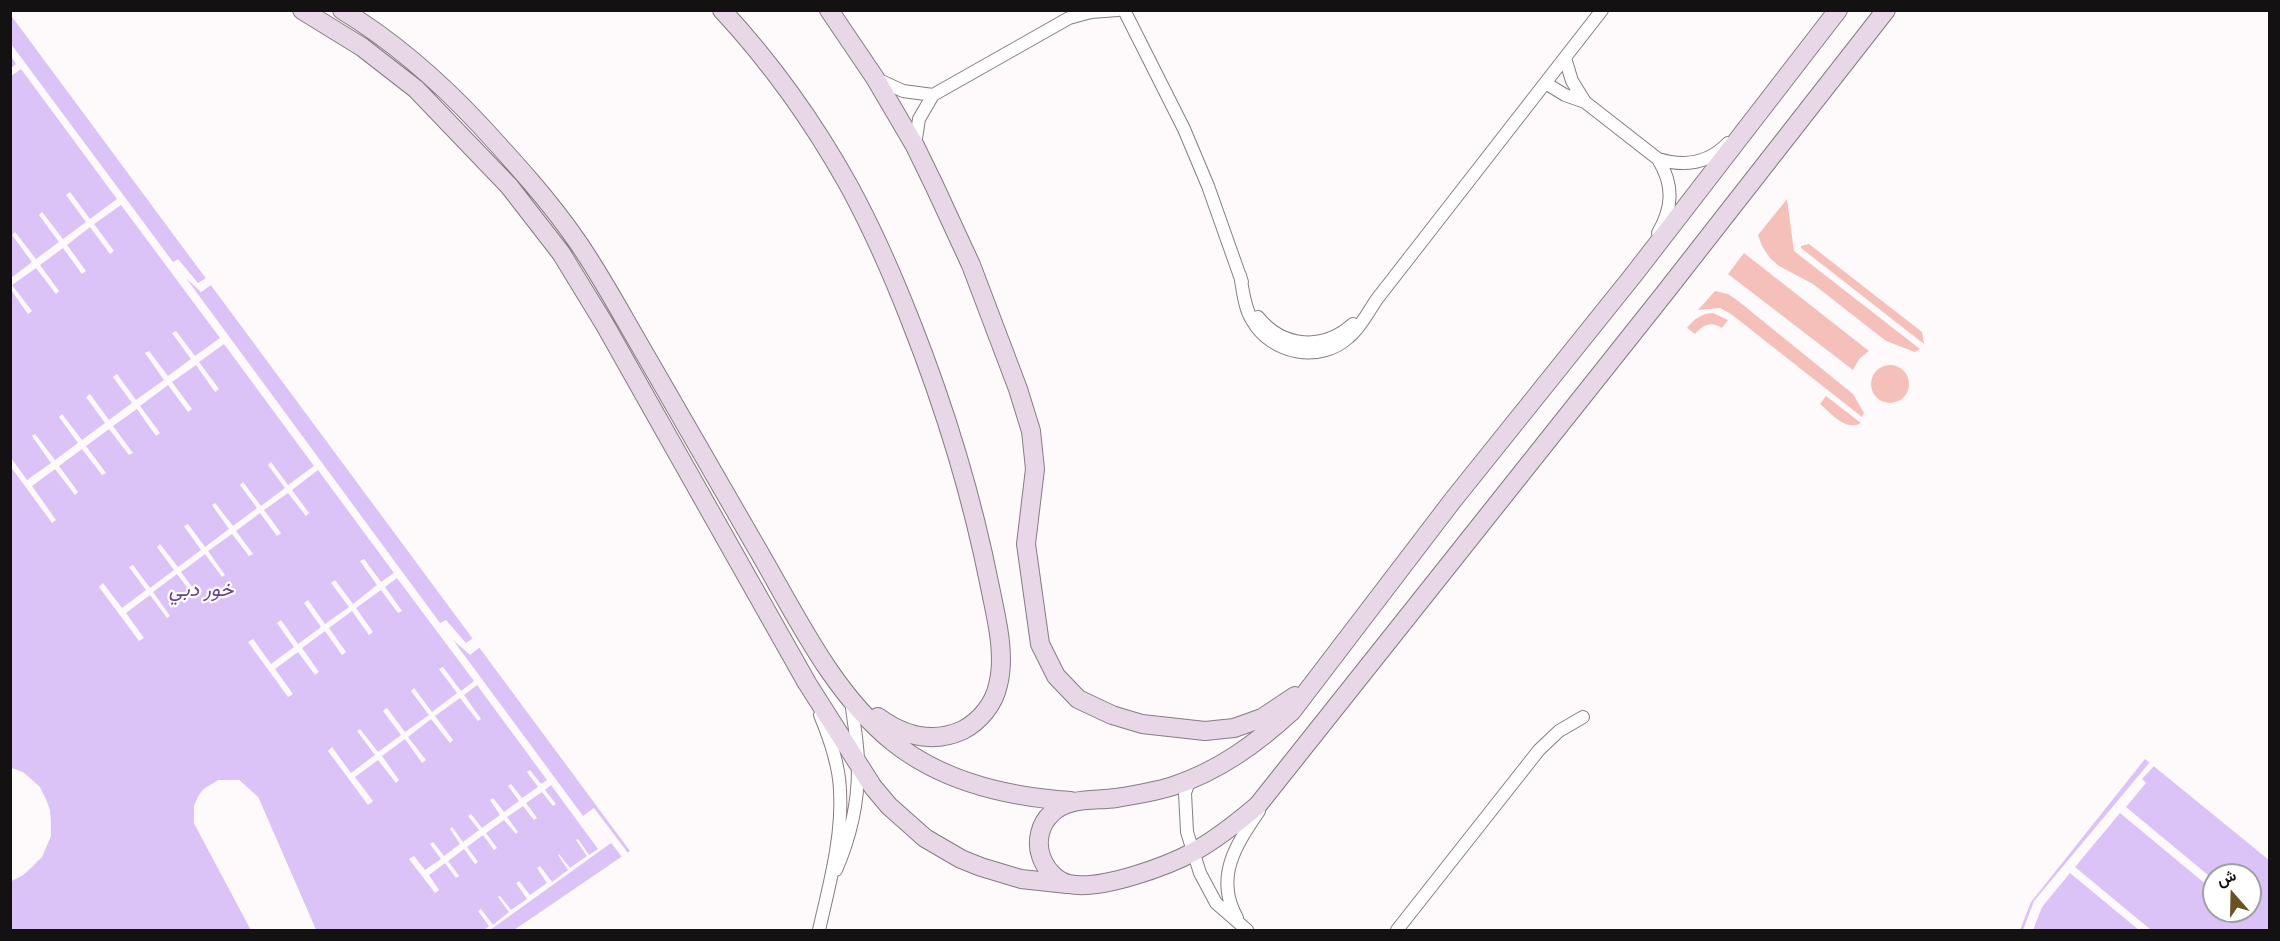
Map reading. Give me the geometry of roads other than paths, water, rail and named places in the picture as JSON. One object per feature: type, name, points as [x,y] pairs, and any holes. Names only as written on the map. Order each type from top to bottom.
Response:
[{"type":"main road","points":[[302,10],[372,54],[416,89],[509,186],[542,227],[584,288],[807,683],[859,768],[889,806],[925,838],[961,859],[1001,874],[1042,882],[1069,884],[1088,884],[1126,878],[1194,852],[1235,825],[1258,805],[1278,783],[1886,10]]},
{"type":"main road","points":[[342,10],[396,46],[435,79],[524,172],[552,206],[601,278],[810,640],[871,722],[895,743],[950,774],[1010,794],[1040,799],[1076,801],[1142,794],[1190,779],[1238,755],[1266,735],[1292,711],[1454,500],[1635,273],[1838,10]]},
{"type":"main road","points":[[722,10],[780,79],[817,132],[850,188],[879,246],[919,343],[954,442],[972,502],[992,594],[1000,646],[999,684],[992,702],[980,718],[955,733],[926,738],[906,734],[888,725],[851,698]]},
{"type":"main road","points":[[829,10],[875,78],[915,146],[971,265],[1031,431],[1035,469],[1026,544],[1040,644],[1056,676],[1078,699],[1112,715],[1142,724],[1205,731],[1234,728],[1262,718],[1318,678]]},
{"type":"main road","points":[[1069,884],[1056,878],[1046,867],[1040,854],[1039,840],[1042,826],[1050,814],[1062,805],[1076,801]]},
{"type":"street","points":[[915,146],[919,119],[933,95],[1072,14],[1118,10]]},
{"type":"street","points":[[1124,10],[1184,129],[1208,186],[1240,275],[1246,308],[1256,326],[1270,341],[1296,352],[1323,351],[1347,339],[1357,330],[1377,299],[1547,84],[1602,10]]},
{"type":"street","points":[[1565,58],[1572,81],[1585,102]]},
{"type":"street","points":[[875,78],[903,91],[933,95]]},
{"type":"street","points":[[1547,84],[1565,95],[1585,102],[1658,159],[1686,164],[1700,162],[1713,156],[1771,97]]},
{"type":"street","points":[[1635,273],[1669,211],[1671,197],[1669,184],[1658,159]]},
{"type":"street","points":[[807,683],[832,744],[840,789],[840,812],[828,893],[819,930]]},
{"type":"street","points":[[828,893],[843,855],[854,816],[859,768],[851,698]]},
{"type":"street","points":[[1397,930],[1539,750],[1559,731],[1583,717]]},
{"type":"street","points":[[1190,779],[1185,793],[1185,814],[1187,832],[1200,873],[1216,903],[1245,929]]},
{"type":"street","points":[[1245,929],[1233,911],[1228,892],[1227,873],[1232,854],[1241,837],[1278,783]]},
{"type":"water","name":"خور دبي","points":[[10,14],[630,851],[514,930],[316,930],[258,797],[239,780],[218,782],[204,789],[196,802],[194,823],[251,930],[11,930],[11,881],[28,871],[40,857],[48,841],[51,824],[49,807],[41,791],[29,777],[11,768]]},
{"type":"water","points":[[2145,759],[2269,860],[2269,930],[2020,930],[2031,902]]}]
